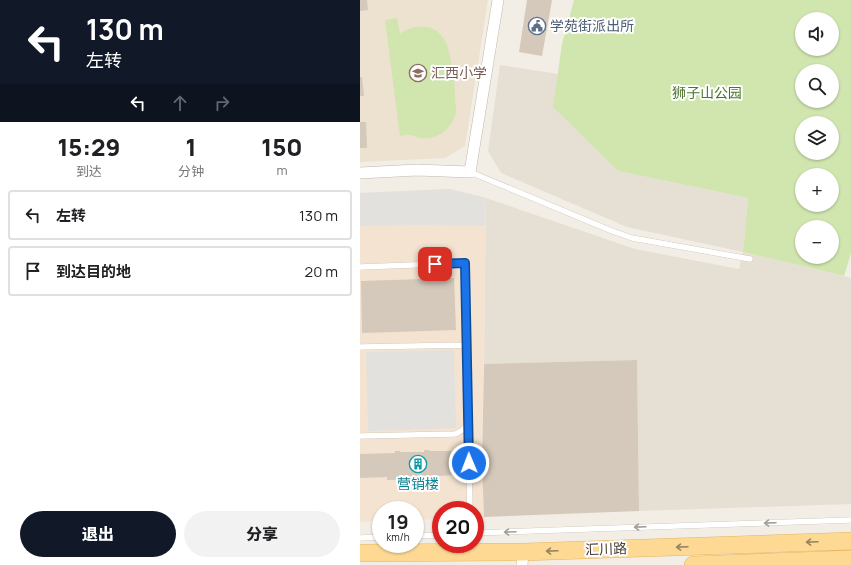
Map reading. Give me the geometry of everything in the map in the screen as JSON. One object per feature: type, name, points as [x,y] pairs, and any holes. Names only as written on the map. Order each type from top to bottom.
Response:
[{"type":"main road","name":"汇川路","points":[[360,553],[522,559],[851,541]]},
{"type":"main road","points":[[693,565],[851,560]]},
{"type":"street","points":[[360,173],[417,170],[470,172],[498,0]]},
{"type":"lane","points":[[470,172],[632,238],[750,259]]},
{"type":"lane","points":[[360,267],[465,263],[470,501]]},
{"type":"lane","points":[[360,347],[466,345]]},
{"type":"lane","points":[[455,434],[464,429],[468,418]]},
{"type":"lane","points":[[360,436],[459,434],[465,439],[469,447]]},
{"type":"lane","points":[[484,533],[851,520]]},
{"type":"lane","points":[[360,538],[372,537]]},
{"type":"shaded area","name":"汇西小学","points":[[360,0],[488,0],[465,146],[445,158],[360,162]]},
{"type":"shaded area","points":[[500,65],[558,74],[554,107],[618,171],[748,198],[743,252],[627,227],[501,173],[488,151]]},
{"type":"shaded area","points":[[450,189],[486,198],[482,463],[483,501],[432,501],[432,519],[424,520],[424,501],[372,501],[372,521],[360,522],[360,193]]},
{"type":"shaded area","points":[[450,189],[486,198],[485,226],[360,226],[360,193]]},
{"type":"shaded area","points":[[486,198],[635,249],[739,269],[743,252],[851,278],[851,504],[639,511],[637,360],[484,364]]},
{"type":"shaded area","points":[[454,350],[456,428],[368,431],[366,352]]},
{"type":"green space","name":"狮子山公园","points":[[574,0],[851,0],[851,253],[844,276],[743,252],[748,198],[618,171],[553,107],[562,44]]},
{"type":"green space","points":[[397,18],[400,34],[406,30],[418,27],[431,28],[436,31],[445,41],[450,55],[456,112],[448,128],[444,132],[434,137],[421,138],[410,135],[400,136],[385,20]]},
{"type":"building","points":[[360,0],[367,0],[368,10],[360,11]]},
{"type":"building","points":[[527,0],[552,0],[542,56],[519,52]]},
{"type":"building","points":[[360,77],[362,77],[364,96],[360,96]]},
{"type":"building","points":[[360,122],[366,122],[367,148],[360,148]]},
{"type":"building","points":[[454,278],[456,330],[362,333],[361,281]]},
{"type":"building","points":[[637,360],[639,511],[484,517],[482,463],[484,364]]},
{"type":"building","name":"营销楼","points":[[424,450],[452,451],[453,475],[439,476],[439,479],[387,480],[387,477],[360,478],[360,454],[395,453],[395,451],[424,452]]},
{"type":"place","name":"学苑街派出所","points":[[537,26]]},
{"type":"place","name":"汇西小学","points":[[418,73]]},
{"type":"place","name":"营销楼","points":[[418,464]]},
{"type":"route","points":[[435,264],[465,263],[469,463]]}]
